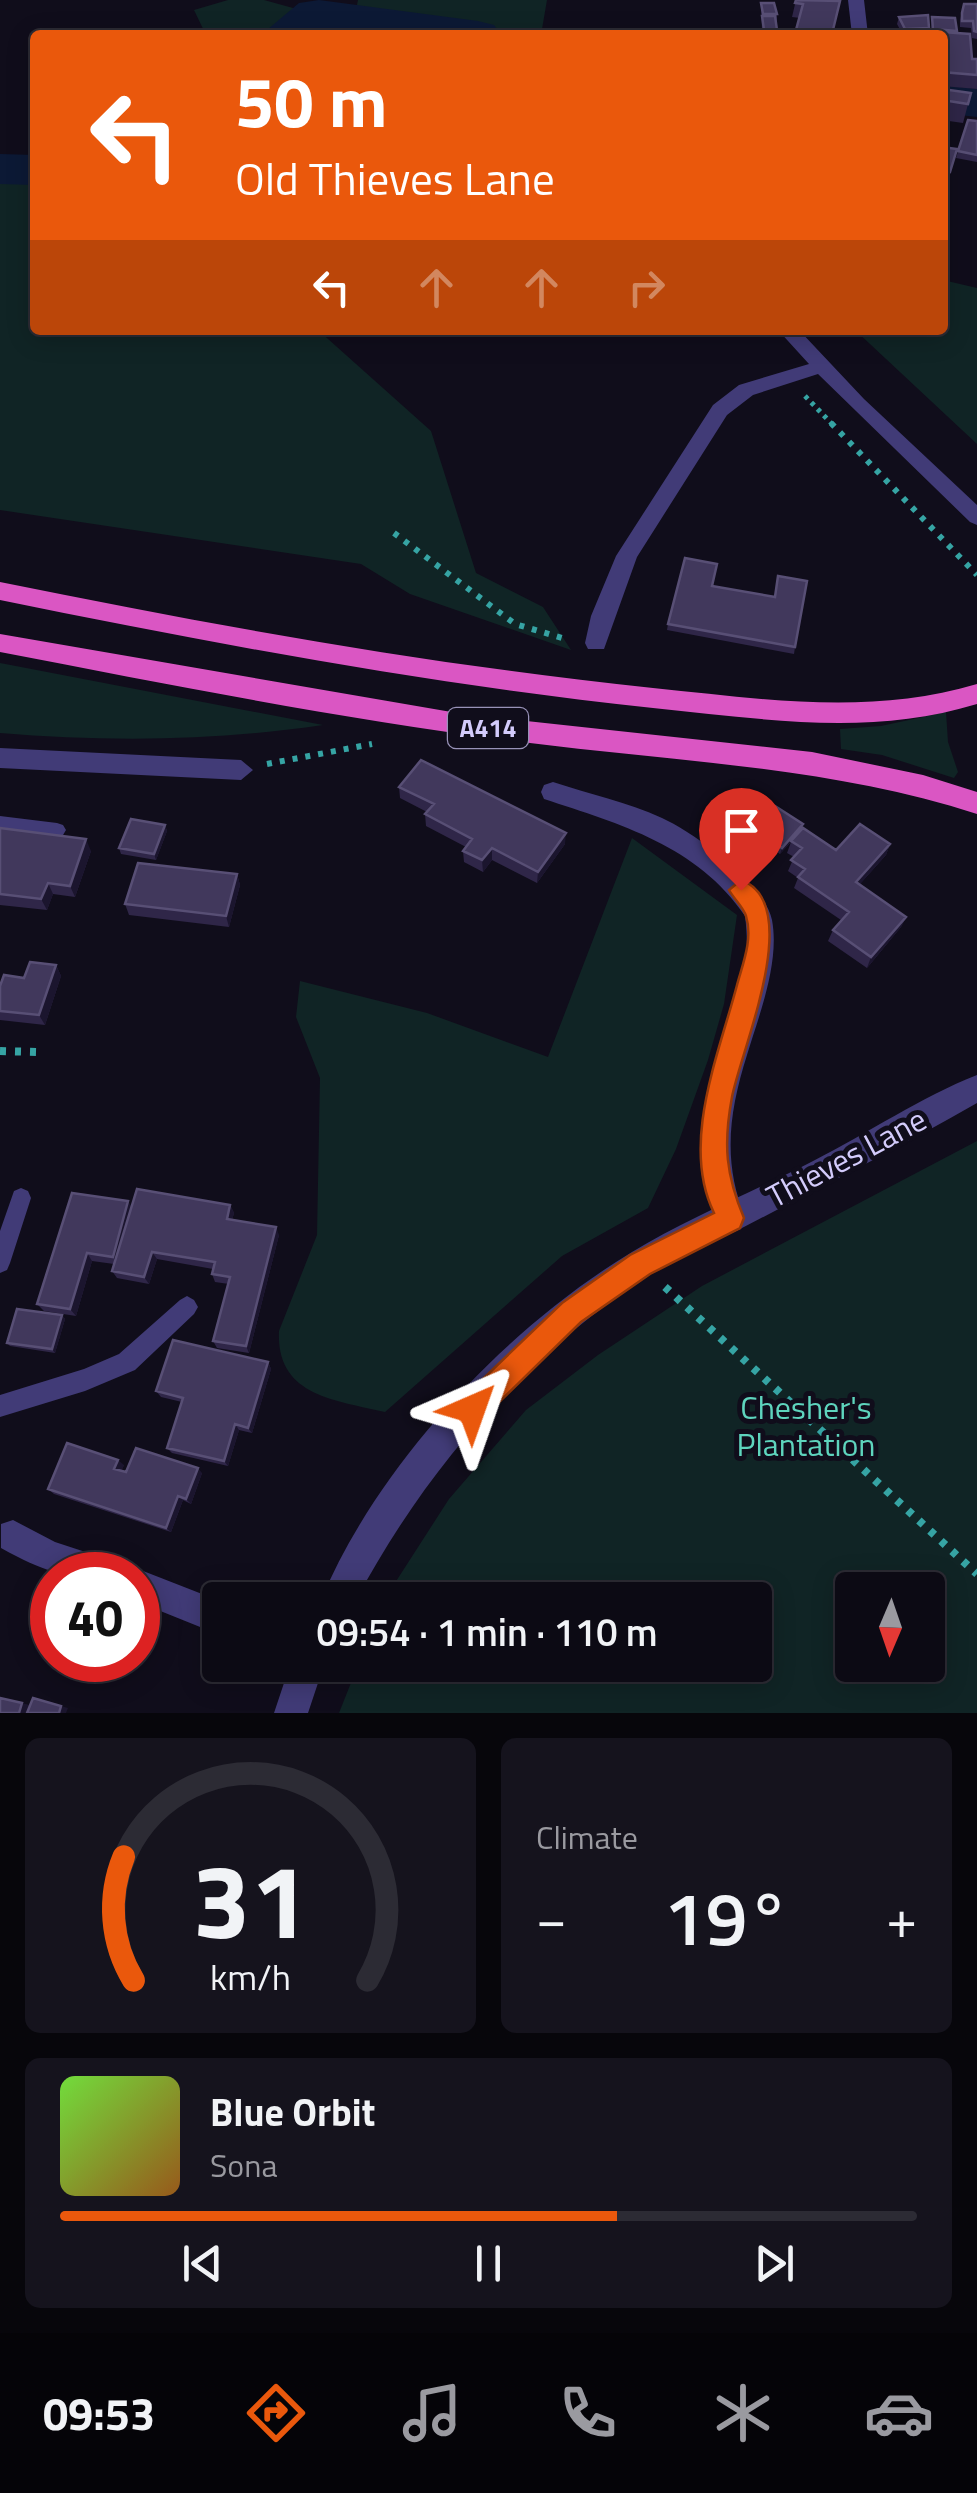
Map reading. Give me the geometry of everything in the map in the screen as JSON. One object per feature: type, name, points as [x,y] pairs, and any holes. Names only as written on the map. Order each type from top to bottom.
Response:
[{"type":"highway","name":"A414","points":[[0,591],[317,651],[611,694],[832,715],[894,716],[942,707],[977,694]]},
{"type":"highway","name":"A414","points":[[0,643],[422,720],[831,764],[906,780],[977,803]]},
{"type":"street","points":[[856,0],[859,30]]},
{"type":"street","points":[[792,335],[977,517]]},
{"type":"street","points":[[596,643],[602,616],[627,556],[720,410],[746,390],[821,367]]},
{"type":"street","points":[[0,758],[241,770]]},
{"type":"street","points":[[553,792],[658,827],[741,890],[757,912],[760,942],[719,1098],[715,1147],[718,1192],[731,1218]]},
{"type":"street","name":"Thieves Lane","points":[[347,1582],[426,1462],[496,1382],[572,1313],[640,1264],[977,1088]]},
{"type":"street","points":[[4,1534],[40,1552]]},
{"type":"street","points":[[160,1595],[202,1611]]},
{"type":"street","points":[[290,1713],[301,1682]]},
{"type":"lane","points":[[0,823],[57,830]]},
{"type":"lane","points":[[0,1263],[21,1198]]},
{"type":"lane","points":[[0,1406],[86,1380],[126,1362],[187,1307]]},
{"type":"path","points":[[794,385],[977,575]]},
{"type":"path","points":[[394,533],[515,624],[551,638],[596,643]]},
{"type":"path","points":[[241,770],[357,744]]},
{"type":"path","points":[[0,1051],[36,1052]]},
{"type":"path","points":[[640,1264],[977,1574]]},
{"type":"green space","points":[[228,0],[264,0],[293,8],[357,5],[358,0],[547,0],[542,30],[204,30],[194,10]]},
{"type":"green space","points":[[0,169],[30,170],[30,335],[324,335],[431,431],[476,573],[543,607],[571,650],[410,594],[361,564],[0,510]]},
{"type":"green space","points":[[948,281],[977,288],[977,444],[860,335],[948,335]]},
{"type":"green space","points":[[0,663],[323,725],[162,738],[0,733]]},
{"type":"green space","points":[[946,712],[948,742],[958,772],[954,778],[882,755],[841,749],[840,729],[881,726]]},
{"type":"green space","points":[[632,838],[737,915],[724,1004],[708,1060],[676,1149],[648,1208],[562,1256],[385,1412],[312,1391],[287,1369],[279,1331],[317,1235],[320,1078],[296,1017],[300,981],[427,1013],[548,1057]]},
{"type":"green space","name":"Chesher's Plantation","points":[[977,1141],[977,1713],[339,1713],[351,1682],[772,1682],[772,1582],[396,1582],[449,1499],[526,1410],[598,1355],[702,1286]]},
{"type":"building","points":[[840,1],[833,30],[796,30],[803,4],[795,3]]},
{"type":"building","points":[[761,3],[774,3],[777,14],[763,14]]},
{"type":"building","points":[[964,4],[977,4],[977,32],[973,21],[962,21]]},
{"type":"building","points":[[928,15],[929,28],[905,29],[899,17]]},
{"type":"building","points":[[762,16],[775,16],[777,30],[764,30]]},
{"type":"building","points":[[932,17],[955,18],[957,31],[933,29]]},
{"type":"building","points":[[948,32],[970,34],[977,75],[948,73]]},
{"type":"building","points":[[948,90],[971,93],[968,104],[948,101]]},
{"type":"building","points":[[968,120],[977,121],[977,155],[958,151]]},
{"type":"building","points":[[948,148],[957,149],[948,172]]},
{"type":"building","points":[[685,558],[717,564],[712,586],[775,597],[778,576],[807,581],[795,647],[668,624]]},
{"type":"building","points":[[421,760],[566,833],[538,872],[492,848],[482,860],[463,851],[472,839],[425,814],[434,804],[399,787]]},
{"type":"building","points":[[775,806],[803,824],[782,848],[753,829]]},
{"type":"building","points":[[131,819],[165,825],[154,854],[119,848]]},
{"type":"building","points":[[860,824],[890,844],[856,882],[906,917],[871,957],[833,930],[849,912],[798,877],[805,869],[791,860],[802,848],[791,841],[803,828],[836,850]]},
{"type":"building","points":[[0,828],[86,839],[70,886],[48,883],[41,899],[0,894]]},
{"type":"building","points":[[138,863],[237,874],[226,916],[125,904]]},
{"type":"building","points":[[30,962],[56,965],[39,1015],[0,1011],[4,975],[24,978]]},
{"type":"building","points":[[137,1189],[230,1205],[227,1219],[276,1227],[246,1346],[213,1341],[230,1277],[212,1274],[215,1262],[152,1252],[144,1277],[112,1271]]},
{"type":"building","points":[[72,1193],[128,1201],[113,1257],[87,1253],[70,1309],[37,1304]]},
{"type":"building","points":[[17,1309],[62,1315],[52,1349],[7,1343]]},
{"type":"building","points":[[173,1340],[268,1362],[248,1428],[235,1424],[224,1461],[167,1448],[183,1398],[156,1391]]},
{"type":"building","points":[[67,1443],[118,1460],[114,1469],[126,1472],[136,1448],[198,1468],[186,1499],[178,1496],[166,1528],[48,1489]]},
{"type":"building","points":[[0,1698],[22,1703],[19,1713],[0,1713]]},
{"type":"building","points":[[33,1698],[61,1706],[59,1713],[27,1713]]},
{"type":"waterway","points":[[291,30],[315,13],[441,30]]},
{"type":"waterway","points":[[948,100],[977,103]]},
{"type":"waterway","points":[[0,169],[30,170]]},
{"type":"route","points":[[472,1409],[572,1313],[640,1264],[731,1218],[718,1192],[714,1164],[719,1098],[734,1054],[760,942],[757,912],[741,890]]}]
